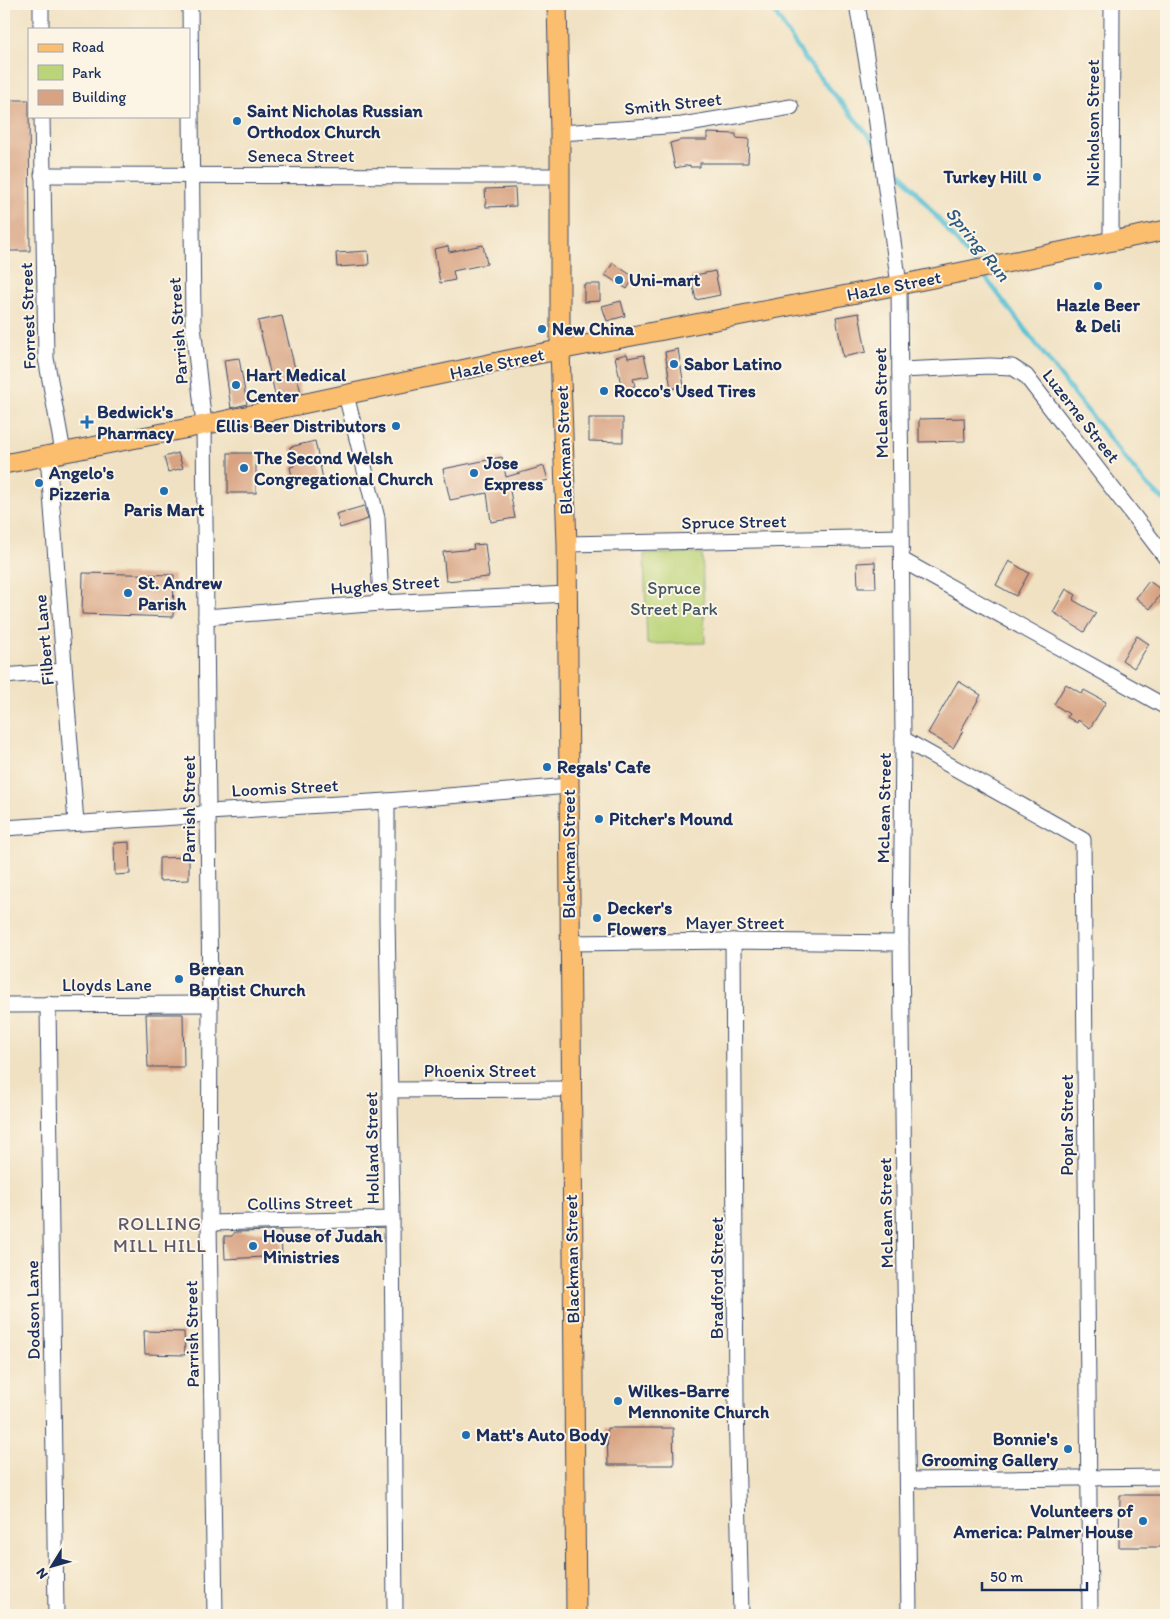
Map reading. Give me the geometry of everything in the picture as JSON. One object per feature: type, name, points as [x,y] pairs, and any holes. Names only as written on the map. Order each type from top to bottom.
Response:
[{"type":"main road","name":"Blackman Street","points":[[557,4],[560,133],[560,351],[567,544],[570,1088],[576,1615]]},
{"type":"main road","name":"Hazle Street","points":[[4,464],[204,425],[516,358],[899,285],[1166,230]]},
{"type":"street","points":[[41,4],[41,28]]},
{"type":"street","name":"Parrish Street","points":[[190,4],[193,326],[204,425],[209,812],[209,1223],[215,1615]]},
{"type":"street","name":"McLean Street","points":[[858,4],[876,116],[899,285],[903,739],[901,943],[909,1615]]},
{"type":"street","name":"Nicholson Street","points":[[1110,242],[1112,4]]},
{"type":"street","name":"Smith Street","points":[[560,133],[682,125],[791,107]]},
{"type":"street","name":"Forrest Street","points":[[42,118],[46,358],[55,453]]},
{"type":"street","name":"Seneca Street","points":[[42,175],[560,176]]},
{"type":"street","name":"Luzerne Street","points":[[900,370],[1012,367],[1026,376],[1166,558]]},
{"type":"street","points":[[346,395],[377,518],[381,603]]},
{"type":"street","name":"Filbert Lane","points":[[55,453],[64,671],[68,695],[70,752],[76,822]]},
{"type":"street","name":"Spruce Street","points":[[567,544],[901,536]]},
{"type":"street","points":[[902,560],[1166,707]]},
{"type":"street","name":"Hughes Street","points":[[206,617],[381,603],[567,594]]},
{"type":"street","points":[[4,676],[64,671]]},
{"type":"street","name":"Poplar Street","points":[[903,739],[1083,840],[1090,1615]]},
{"type":"street","name":"Loomis Street","points":[[4,828],[192,816],[209,812],[387,801],[569,786]]},
{"type":"street","name":"Holland Street","points":[[387,801],[395,1615]]},
{"type":"street","name":"Mayer Street","points":[[570,943],[733,941],[901,943]]},
{"type":"street","name":"Bradford Street","points":[[733,941],[736,1404],[741,1615]]},
{"type":"street","name":"Dodson Lane","points":[[48,1004],[56,1615]]},
{"type":"street","name":"Lloyds Lane","points":[[4,1005],[210,1004]]},
{"type":"street","name":"Phoenix Street","points":[[390,1090],[570,1088]]},
{"type":"street","name":"Collins Street","points":[[209,1223],[392,1219]]},
{"type":"street","points":[[908,1480],[1166,1477]]},
{"type":"green space","name":"Spruce Street Park","points":[[702,553],[705,643],[647,644],[644,554]]},
{"type":"building","points":[[4,100],[28,100],[30,251],[4,251]]},
{"type":"building","points":[[707,133],[736,134],[736,138],[749,139],[748,163],[700,163],[700,167],[690,167],[690,165],[675,168],[670,143],[681,140],[707,140]]},
{"type":"building","points":[[515,188],[516,206],[486,207],[485,189]]},
{"type":"building","points":[[483,245],[487,264],[453,271],[455,280],[440,283],[434,249],[448,246],[449,252]]},
{"type":"building","points":[[368,251],[369,265],[337,267],[336,253]]},
{"type":"building","points":[[613,263],[634,277],[627,289],[605,275]]},
{"type":"building","points":[[715,271],[720,295],[696,300],[691,276]]},
{"type":"building","points":[[584,284],[600,284],[600,301],[584,302]]},
{"type":"building","points":[[621,301],[625,316],[607,321],[602,306]]},
{"type":"building","points":[[859,313],[866,352],[843,357],[836,317]]},
{"type":"building","points":[[282,316],[301,393],[276,398],[258,321]]},
{"type":"building","points":[[678,349],[684,386],[671,389],[665,352]]},
{"type":"building","points":[[627,354],[628,358],[644,355],[649,376],[633,379],[635,386],[622,389],[615,357]]},
{"type":"building","name":"Hart Medical Center","points":[[239,358],[247,404],[231,408],[224,360]]},
{"type":"building","points":[[589,418],[623,418],[623,442],[589,441]]},
{"type":"building","points":[[964,418],[965,441],[919,442],[919,419]]},
{"type":"building","points":[[315,441],[323,479],[294,485],[290,467],[294,466],[290,447]]},
{"type":"building","points":[[178,453],[183,468],[168,472],[164,457]]},
{"type":"building","points":[[228,453],[256,453],[256,493],[228,493]]},
{"type":"building","points":[[502,457],[506,477],[544,466],[548,480],[510,491],[515,518],[491,522],[487,493],[450,500],[443,469]]},
{"type":"building","points":[[364,506],[368,519],[340,528],[336,514]]},
{"type":"building","points":[[485,544],[489,577],[446,581],[443,552],[474,549],[473,545]]},
{"type":"building","points":[[1009,561],[1029,573],[1016,596],[996,585]]},
{"type":"building","points":[[875,562],[876,588],[858,588],[857,563]]},
{"type":"building","points":[[83,573],[174,575],[173,617],[82,614]]},
{"type":"building","points":[[1149,581],[1163,591],[1150,609],[1136,598]]},
{"type":"building","points":[[1066,589],[1076,595],[1073,600],[1096,613],[1084,632],[1053,612]]},
{"type":"building","points":[[1137,636],[1149,644],[1134,668],[1122,660]]},
{"type":"building","points":[[958,681],[981,695],[953,748],[928,733]]},
{"type":"building","points":[[1066,684],[1082,694],[1084,690],[1106,702],[1090,728],[1078,720],[1077,723],[1067,717],[1069,714],[1054,704]]},
{"type":"building","points":[[129,842],[130,874],[115,875],[114,843]]},
{"type":"building","points":[[189,857],[189,880],[159,881],[159,858]]},
{"type":"building","points":[[146,1014],[183,1014],[184,1067],[148,1067]]},
{"type":"building","name":"House of Judah Ministries","points":[[281,1231],[282,1256],[225,1259],[224,1236],[232,1236],[235,1232]]},
{"type":"building","points":[[144,1331],[184,1332],[185,1355],[145,1354]]},
{"type":"building","points":[[607,1428],[673,1428],[674,1465],[608,1465]]},
{"type":"building","name":"Volunteers of America: Palmer House","points":[[1120,1495],[1166,1495],[1166,1547],[1119,1547]]},
{"type":"waterway","name":"Spring Run","points":[[769,4],[805,59],[874,142]]},
{"type":"waterway","name":"Spring Run","points":[[886,155],[976,265]]},
{"type":"waterway","name":"Spring Run","points":[[982,273],[1078,399],[1146,484],[1166,502]]},
{"type":"place","name":"Saint Nicholas Russian Orthodox Church","points":[[237,121]]},
{"type":"place","name":"Turkey Hill","points":[[1037,177]]},
{"type":"place","name":"Uni-mart","points":[[619,280]]},
{"type":"place","name":"Hazle Beer & Deli","points":[[1098,286]]},
{"type":"place","name":"New China","points":[[542,329]]},
{"type":"place","name":"Sabor Latino","points":[[674,364]]},
{"type":"place","name":"Hart Medical Center","points":[[236,385]]},
{"type":"place","name":"Rocco's Used Tires","points":[[604,391]]},
{"type":"place","name":"Bedwick's Pharmacy","points":[[87,422]]},
{"type":"place","name":"Ellis Beer Distributors","points":[[396,426]]},
{"type":"place","name":"The Second Welsh Congregational Church","points":[[244,468]]},
{"type":"place","name":"Jose Express","points":[[474,473]]},
{"type":"place","name":"Angelo's Pizzeria","points":[[39,483]]},
{"type":"place","name":"Paris Mart","points":[[164,491]]},
{"type":"place","name":"St. Andrew Parish","points":[[128,593]]},
{"type":"place","name":"Regals' Cafe","points":[[547,767]]},
{"type":"place","name":"Pitcher's Mound","points":[[599,819]]},
{"type":"place","name":"Decker's Flowers","points":[[597,918]]},
{"type":"place","name":"Berean Baptist Church","points":[[179,979]]},
{"type":"place","name":"House of Judah Ministries","points":[[253,1246]]},
{"type":"place","name":"Wilkes-Barre Mennonite Church","points":[[618,1401]]},
{"type":"place","name":"Matt's Auto Body","points":[[466,1435]]},
{"type":"place","name":"Bonnie's Grooming Gallery","points":[[1068,1449]]},
{"type":"place","name":"Volunteers of America: Palmer House","points":[[1143,1521]]},
{"type":"district","name":"ROLLING MILL HILL","points":[[160,1234]]}]
